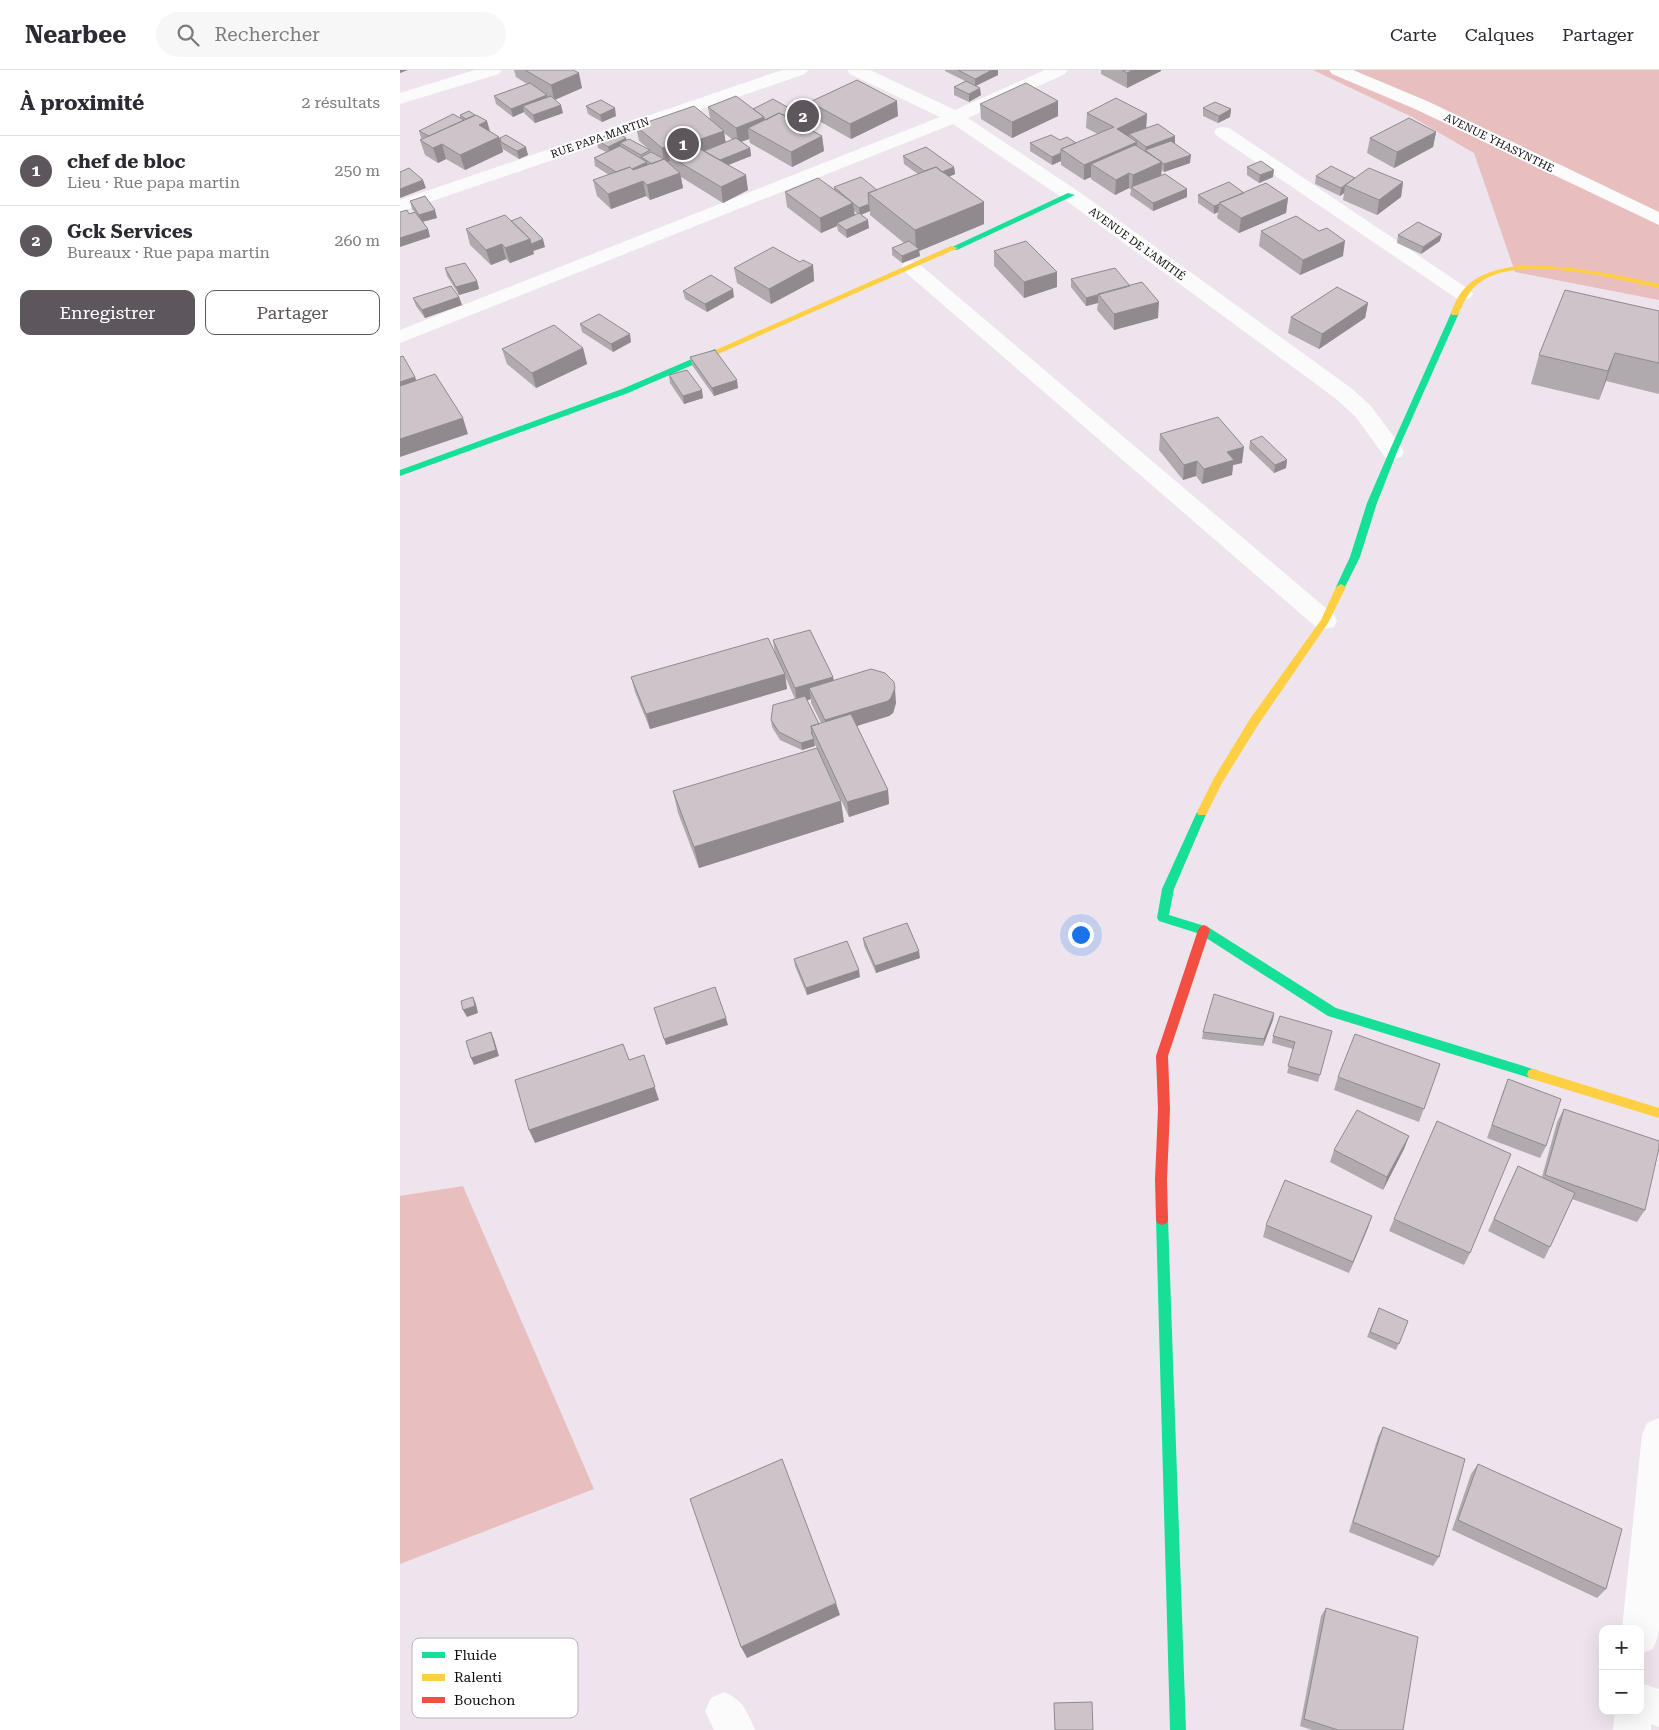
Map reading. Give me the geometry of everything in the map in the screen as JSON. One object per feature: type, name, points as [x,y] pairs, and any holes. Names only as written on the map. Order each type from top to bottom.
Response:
[{"type":"street","points":[[400,99],[493,70]]},
{"type":"street","name":"RUE PAPA MARTIN","points":[[400,206],[799,70]]},
{"type":"street","name":"AVENUE DE L'AMITIÉ","points":[[856,70],[954,117],[1070,195],[1343,393],[1363,411],[1393,452]]},
{"type":"street","points":[[400,337],[954,117],[1059,70]]},
{"type":"street","name":"AVENUE YHASYNTHE","points":[[1338,70],[1421,105],[1659,219]]},
{"type":"street","points":[[1223,132],[1464,294]]},
{"type":"street","points":[[400,473],[625,390],[911,267],[1070,195]]},
{"type":"street","points":[[1659,286],[1549,267],[1526,266],[1504,269],[1490,274],[1478,281],[1464,294],[1393,452],[1372,503],[1355,557],[1325,621],[1254,722],[1218,782],[1197,823],[1168,889],[1163,918],[1204,930],[1332,1012],[1659,1113]]},
{"type":"street","points":[[911,267],[1325,621]]},
{"type":"street","points":[[1178,1730],[1161,1180],[1164,1109],[1162,1056],[1204,930]]},
{"type":"street","points":[[1641,1625],[1659,1435]]},
{"type":"street","points":[[1644,1703],[1659,1708]]},
{"type":"street","points":[[1632,1730],[1634,1715]]},
{"type":"shaded area","points":[[1313,70],[1659,70],[1659,300],[1515,272],[1474,153],[1412,117]]},
{"type":"shaded area","points":[[463,1186],[594,1489],[400,1564],[400,1196]]},
{"type":"building","points":[[525,70],[573,70],[579,73],[551,85]]},
{"type":"building","points":[[958,70],[992,70],[975,79]]},
{"type":"building","points":[[1122,70],[1133,70],[1127,73]]},
{"type":"building","points":[[857,80],[897,101],[850,124],[810,102]]},
{"type":"building","points":[[966,81],[980,88],[969,94],[954,87]]},
{"type":"building","points":[[530,83],[547,95],[511,109],[494,96]]},
{"type":"building","points":[[1026,83],[1058,101],[1012,122],[980,104]]},
{"type":"building","points":[[551,96],[561,105],[533,115],[523,106]]},
{"type":"building","points":[[736,96],[764,117],[736,128],[708,107]]},
{"type":"building","points":[[1116,98],[1147,114],[1117,129],[1137,142],[1084,165],[1061,149],[1114,127],[1087,113]]},
{"type":"building","points":[[773,99],[796,112],[786,116],[779,113],[766,120],[753,109]]},
{"type":"building","points":[[601,100],[615,108],[600,115],[586,106]]},
{"type":"building","points":[[1215,102],[1231,109],[1219,116],[1203,108]]},
{"type":"building","points":[[694,106],[724,131],[698,140],[694,137],[662,148],[636,126]]},
{"type":"building","points":[[469,111],[475,115],[466,119],[460,115]]},
{"type":"building","points":[[779,113],[822,136],[791,152],[748,128]]},
{"type":"building","points":[[453,114],[464,120],[429,136],[419,131]]},
{"type":"building","points":[[476,115],[487,121],[479,125],[499,137],[460,155],[442,144],[433,148],[420,140]]},
{"type":"building","points":[[1409,118],[1436,132],[1397,152],[1370,138]]},
{"type":"building","points":[[1158,124],[1175,136],[1146,147],[1129,134]]},
{"type":"building","points":[[615,131],[626,138],[608,147],[597,140]]},
{"type":"building","points":[[506,135],[526,147],[517,151],[501,142],[500,138]]},
{"type":"building","points":[[1051,135],[1060,140],[1067,137],[1076,143],[1061,149],[1061,153],[1052,157],[1030,143]]},
{"type":"building","points":[[736,138],[750,148],[720,160],[704,151]]},
{"type":"building","points":[[629,139],[650,150],[641,155],[620,143]]},
{"type":"building","points":[[1171,141],[1191,155],[1164,164],[1145,150]]},
{"type":"building","points":[[693,145],[746,175],[721,187],[669,156]]},
{"type":"building","points":[[1135,145],[1162,162],[1133,175],[1129,173],[1116,180],[1091,164]]},
{"type":"building","points":[[620,146],[647,162],[632,169],[630,167],[616,172],[594,158]]},
{"type":"building","points":[[926,147],[954,167],[942,172],[936,167],[924,171],[903,156]]},
{"type":"building","points":[[651,152],[664,159],[652,164],[641,157]]},
{"type":"building","points":[[664,159],[680,173],[647,185],[643,181],[608,194],[593,180],[630,167],[633,170]]},
{"type":"building","points":[[1261,161],[1274,170],[1260,175],[1247,167]]},
{"type":"building","points":[[1331,166],[1355,178],[1341,188],[1316,176]]},
{"type":"building","points":[[936,167],[984,202],[915,230],[868,193]]},
{"type":"building","points":[[409,168],[423,180],[400,189],[400,172]]},
{"type":"building","points":[[1369,168],[1403,182],[1379,200],[1345,185]]},
{"type":"building","points":[[1165,174],[1187,189],[1153,203],[1131,187]]},
{"type":"building","points":[[861,177],[877,190],[868,193],[869,204],[859,208],[834,187]]},
{"type":"building","points":[[818,178],[853,203],[820,218],[785,192]]},
{"type":"building","points":[[1229,182],[1244,193],[1214,206],[1198,195]]},
{"type":"building","points":[[1266,183],[1288,198],[1241,218],[1219,203]]},
{"type":"building","points":[[425,196],[435,210],[419,215],[410,201]]},
{"type":"building","points":[[407,210],[409,214],[415,212],[428,229],[400,238],[400,212]]},
{"type":"building","points":[[859,213],[868,220],[846,230],[837,223]]},
{"type":"building","points":[[505,215],[530,239],[505,248],[502,244],[486,250],[466,229]]},
{"type":"building","points":[[1296,216],[1319,231],[1327,228],[1345,241],[1303,260],[1261,231]]},
{"type":"building","points":[[521,217],[543,239],[531,244],[530,239],[511,221]]},
{"type":"building","points":[[1418,222],[1442,234],[1423,247],[1398,235]]},
{"type":"building","points":[[909,241],[919,249],[902,256],[892,248]]},
{"type":"building","points":[[1026,241],[1057,272],[1024,282],[994,251]]},
{"type":"building","points":[[773,247],[800,262],[803,260],[813,265],[769,289],[734,268]]},
{"type":"building","points":[[465,263],[477,281],[456,287],[445,268]]},
{"type":"building","points":[[1115,268],[1130,286],[1086,298],[1071,279]]},
{"type":"building","points":[[711,275],[733,289],[705,304],[683,291]]},
{"type":"building","points":[[1142,282],[1159,302],[1114,314],[1098,294]]},
{"type":"building","points":[[451,286],[459,297],[422,310],[413,298]]},
{"type":"building","points":[[1337,287],[1368,303],[1322,334],[1291,317]]},
{"type":"building","points":[[1565,290],[1659,311],[1659,363],[1615,353],[1608,371],[1539,355]]},
{"type":"building","points":[[599,314],[630,334],[611,344],[580,324]]},
{"type":"building","points":[[554,325],[583,348],[532,373],[502,349]]},
{"type":"building","points":[[715,350],[737,380],[712,388],[690,357]]},
{"type":"building","points":[[403,356],[415,377],[400,382],[400,357]]},
{"type":"building","points":[[687,370],[702,390],[683,396],[669,375]]},
{"type":"building","points":[[435,374],[463,418],[400,439],[400,386]]},
{"type":"building","points":[[1218,417],[1244,447],[1227,452],[1234,460],[1204,469],[1197,461],[1184,465],[1160,434]]},
{"type":"building","points":[[1262,436],[1287,460],[1275,465],[1250,441]]},
{"type":"building","points":[[810,630],[833,677],[795,688],[773,640]]},
{"type":"building","points":[[768,638],[785,674],[646,714],[631,677]]},
{"type":"building","points":[[871,669],[885,673],[894,682],[895,688],[891,698],[888,701],[825,720],[809,688]]},
{"type":"building","points":[[805,696],[819,724],[811,726],[814,739],[801,743],[779,732],[771,720],[773,705]]},
{"type":"building","points":[[851,714],[888,790],[847,802],[811,726]]},
{"type":"building","points":[[817,748],[841,801],[694,847],[673,791]]},
{"type":"building","points":[[907,923],[919,951],[875,966],[863,938]]},
{"type":"building","points":[[847,941],[859,970],[806,988],[794,959]]},
{"type":"building","points":[[715,987],[726,1018],[664,1039],[654,1008]]},
{"type":"building","points":[[1214,994],[1274,1013],[1264,1039],[1203,1032]]},
{"type":"building","points":[[473,997],[475,1006],[463,1010],[461,1001]]},
{"type":"building","points":[[1280,1016],[1332,1031],[1320,1075],[1288,1066],[1295,1042],[1273,1036]]},
{"type":"building","points":[[491,1032],[496,1050],[471,1058],[466,1041]]},
{"type":"building","points":[[1355,1034],[1440,1064],[1424,1109],[1338,1077]]},
{"type":"building","points":[[623,1044],[629,1060],[644,1055],[655,1087],[529,1130],[515,1080]]},
{"type":"building","points":[[1508,1079],[1561,1099],[1546,1146],[1492,1125]]},
{"type":"building","points":[[1564,1109],[1659,1141],[1645,1210],[1545,1175]]},
{"type":"building","points":[[1357,1110],[1409,1136],[1387,1177],[1334,1150]]},
{"type":"building","points":[[1437,1121],[1511,1154],[1470,1253],[1394,1219]]},
{"type":"building","points":[[1518,1166],[1575,1193],[1550,1247],[1494,1219]]},
{"type":"building","points":[[1285,1180],[1372,1216],[1353,1262],[1266,1225]]},
{"type":"building","points":[[1379,1308],[1408,1321],[1399,1344],[1370,1332]]},
{"type":"building","points":[[1383,1427],[1465,1459],[1439,1557],[1353,1522]]},
{"type":"building","points":[[782,1459],[836,1603],[741,1647],[690,1499]]},
{"type":"building","points":[[1478,1464],[1622,1529],[1606,1589],[1458,1520]]},
{"type":"building","points":[[1326,1608],[1418,1637],[1403,1730],[1338,1730],[1304,1719]]},
{"type":"building","points":[[1092,1702],[1093,1730],[1055,1730],[1054,1703]]},
{"type":"traffic: fast","points":[[954,248],[1071,195]]},
{"type":"traffic: fast","points":[[1341,587],[1355,557],[1372,503],[1393,452],[1455,313]]},
{"type":"traffic: fast","points":[[400,473],[625,391],[715,352]]},
{"type":"traffic: fast","points":[[1202,812],[1168,889],[1163,918],[1204,930],[1332,1012],[1533,1074]]},
{"type":"traffic: fast","points":[[1162,1219],[1178,1730]]},
{"type":"traffic: slow","points":[[715,352],[954,248]]},
{"type":"traffic: slow","points":[[1455,313],[1462,297],[1479,279],[1500,270],[1526,267],[1555,268],[1613,276],[1659,286]]},
{"type":"traffic: slow","points":[[1202,812],[1218,781],[1254,722],[1325,621],[1341,587]]},
{"type":"traffic: slow","points":[[1533,1074],[1659,1113]]},
{"type":"traffic: jam","points":[[1162,1219],[1161,1180],[1164,1109],[1162,1056],[1204,930]]},
{"type":"place","name":"Gck Services","points":[[803,116]]},
{"type":"place","name":"chef de bloc","points":[[683,144]]}]
